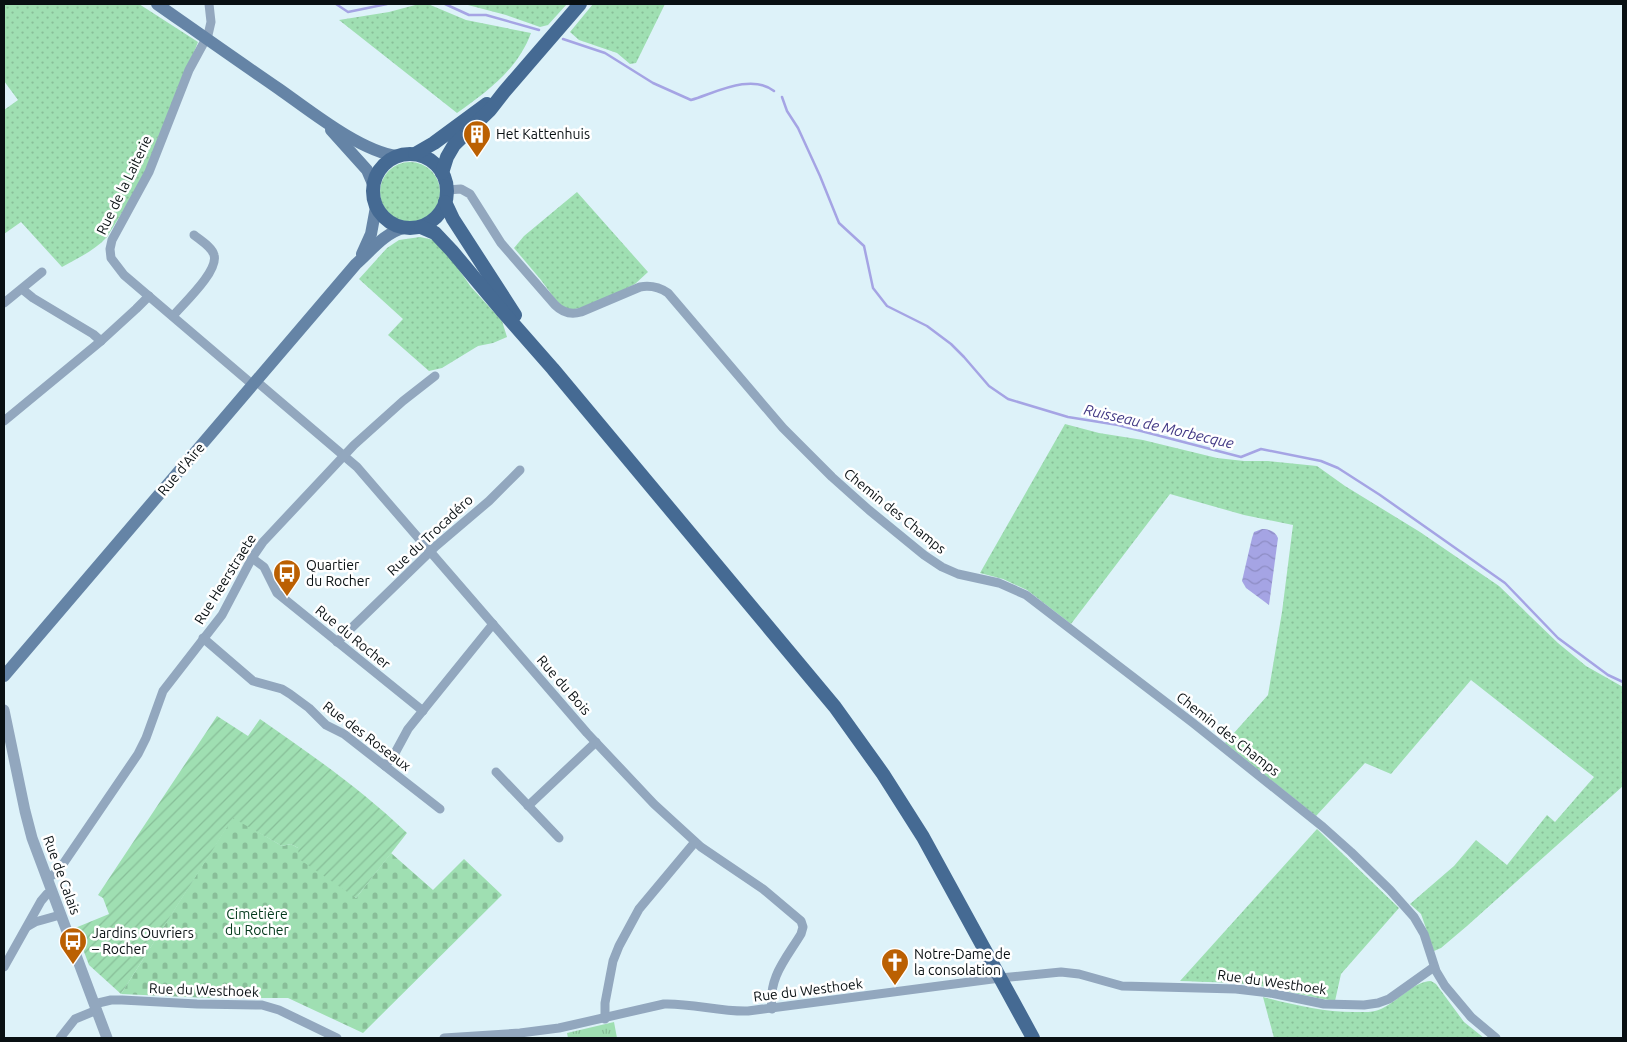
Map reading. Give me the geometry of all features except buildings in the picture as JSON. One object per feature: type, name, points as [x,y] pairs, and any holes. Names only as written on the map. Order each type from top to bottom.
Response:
[{"type":"main road","points":[[157,4],[315,115],[375,151],[397,156]]},
{"type":"main road","points":[[553,369],[493,282],[450,215],[442,173],[451,149],[490,110],[580,4]]},
{"type":"main road","points":[[504,92],[434,144],[415,154],[397,156],[388,160],[381,167],[373,184],[373,197],[376,207],[387,221],[404,228],[421,227],[432,231],[443,241],[784,644],[845,720],[883,774],[922,837],[1033,1038]]},
{"type":"main road","points":[[315,115],[352,152],[367,170],[373,184]]},
{"type":"main road","points":[[415,154],[430,159],[442,173]]},
{"type":"main road","points":[[421,227],[435,218],[446,196]]},
{"type":"main road","name":"Rue d'Aire","points":[[356,264],[371,234],[376,207]]},
{"type":"main road","name":"Rue d'Aire","points":[[4,676],[356,264],[390,234],[404,228]]},
{"type":"street","name":"Rue de la Laiterie","points":[[209,4],[211,22],[207,39],[189,70],[149,172],[118,226],[111,244],[111,258],[116,266],[148,296],[254,383]]},
{"type":"street","name":"Chemin des Champs","points":[[446,196],[461,189],[470,194],[502,242],[561,310],[574,313],[581,312],[644,287],[656,287],[668,293],[763,405],[805,451],[911,544],[947,570],[999,583],[1026,595],[1193,723],[1330,833],[1384,884],[1414,916],[1424,934],[1440,980],[1456,1002],[1496,1038]]},
{"type":"street","points":[[172,316],[208,275],[214,265],[213,252],[194,235]]},
{"type":"street","points":[[4,303],[42,272]]},
{"type":"street","points":[[22,289],[101,341]]},
{"type":"street","points":[[4,421],[101,341],[148,296]]},
{"type":"street","name":"Rue Heerstraete","points":[[47,878],[56,873],[61,867],[138,754],[163,692],[225,609],[252,558],[271,532],[343,455],[435,376]]},
{"type":"street","name":"Rue du Bois","points":[[254,383],[366,476],[596,742],[648,797],[694,842],[762,889],[802,923],[801,934],[774,978],[771,994],[772,1008]]},
{"type":"street","name":"Rue du Trocadéro","points":[[337,642],[430,551],[489,500],[520,470]]},
{"type":"street","name":"Rue du Rocher","points":[[252,558],[262,565],[277,593],[423,711]]},
{"type":"street","points":[[385,766],[395,753],[404,733],[493,624]]},
{"type":"street","name":"Rue des Roseaux","points":[[203,638],[253,681],[288,692],[309,708],[326,725],[344,734],[440,809]]},
{"type":"street","name":"Rue de Calais","points":[[4,710],[27,821],[60,915],[107,1038]]},
{"type":"street","points":[[528,806],[596,742]]},
{"type":"street","points":[[496,772],[560,838]]},
{"type":"street","points":[[606,1019],[605,1002],[619,946],[639,909],[694,842]]},
{"type":"street","points":[[4,967],[41,901],[47,894],[52,892]]},
{"type":"street","points":[[26,928],[35,922],[60,915]]},
{"type":"street","name":"Rue du Westhoek","points":[[444,1038],[511,1036],[606,1019],[664,1004],[734,1011],[772,1008],[1000,978],[1067,972],[1122,986],[1236,989],[1270,993],[1324,1004],[1356,1006],[1378,1003],[1389,999],[1434,966]]},
{"type":"street","name":"Rue du Westhoek","points":[[60,1038],[75,1019],[111,1000],[262,1005],[285,1012],[337,1038]]},
{"type":"green space","points":[[4,4],[139,4],[198,42],[139,185],[107,237],[91,250],[62,267],[21,222],[4,234],[4,110],[18,100],[4,81]]},
{"type":"green space","points":[[419,4],[428,4],[466,20],[531,33],[510,69],[490,88],[457,113],[339,20],[389,12]]},
{"type":"green space","points":[[464,4],[567,4],[548,25],[540,27],[506,15]]},
{"type":"green space","points":[[593,4],[665,4],[636,63],[630,64],[617,53],[579,40],[570,32]]},
{"type":"green space","points":[[404,162],[416,162],[427,167],[435,175],[440,186],[438,204],[427,217],[416,222],[404,222],[393,217],[385,209],[380,198],[380,186],[385,175],[393,167]]},
{"type":"green space","points":[[577,192],[648,272],[635,284],[621,291],[585,307],[570,310],[562,306],[555,299],[514,248],[524,236]]},
{"type":"green space","points":[[420,237],[434,240],[446,251],[471,287],[502,321],[507,337],[493,343],[478,346],[442,368],[429,371],[388,335],[403,319],[359,279],[387,248],[399,240]]},
{"type":"green space","points":[[1065,424],[1217,458],[1317,466],[1345,486],[1420,532],[1499,586],[1558,643],[1586,666],[1623,687],[1623,786],[1467,926],[1441,948],[1434,951],[1421,914],[1410,904],[1454,866],[1476,840],[1507,865],[1547,815],[1555,822],[1594,777],[1471,680],[1391,774],[1365,763],[1316,816],[1225,743],[1268,695],[1282,612],[1293,525],[1244,515],[1170,494],[1071,624],[1027,590],[1003,579],[980,573]]},
{"type":"green space","points":[[217,716],[248,736],[260,719],[354,788],[407,833],[356,898],[299,859],[298,848],[291,844],[282,846],[233,818],[121,994],[89,965],[75,928],[109,914],[103,898],[98,895]]},
{"type":"green space","name":"Cimetière du Rocher","points":[[233,817],[282,846],[291,844],[298,848],[356,898],[391,853],[433,890],[464,859],[502,895],[363,1033],[288,998],[210,998],[121,994]]},
{"type":"green space","points":[[1317,829],[1399,908],[1341,974],[1335,1001],[1254,985],[1180,981]]},
{"type":"green space","points":[[1431,981],[1436,984],[1464,1022],[1484,1038],[1274,1038],[1263,997],[1320,1009],[1342,1012],[1372,1012],[1387,1006],[1418,984]]},
{"type":"green space","points":[[614,1022],[617,1038],[568,1038],[567,1033]]},
{"type":"water","points":[[1262,529],[1272,531],[1278,538],[1269,605],[1246,588],[1242,581],[1254,532]]},
{"type":"waterway","name":"Ruisseau de Morbecque","points":[[336,4],[348,12],[387,4]]},
{"type":"waterway","name":"Ruisseau de Morbecque","points":[[445,4],[469,15],[486,15],[539,30]]},
{"type":"waterway","name":"Ruisseau de Morbecque","points":[[563,39],[605,53],[653,83],[691,100],[722,89],[744,84],[765,86],[774,91]]},
{"type":"waterway","name":"Ruisseau de Morbecque","points":[[782,97],[787,111],[798,128],[820,176],[839,223],[864,246],[873,288],[887,306],[927,326],[951,344],[989,386],[1008,399],[1068,417],[1118,425],[1241,457],[1261,449],[1321,461],[1338,468],[1380,495],[1505,583],[1558,638],[1608,675],[1623,682]]},
{"type":"place","name":"Het Kattenhuis","points":[[477,158]]},
{"type":"place","name":"Quartier du Rocher","points":[[287,597]]},
{"type":"place","name":"Jardins Ouvriers – Rocher","points":[[73,965]]},
{"type":"place","name":"Notre-Dame de la consolation","points":[[895,986]]}]
